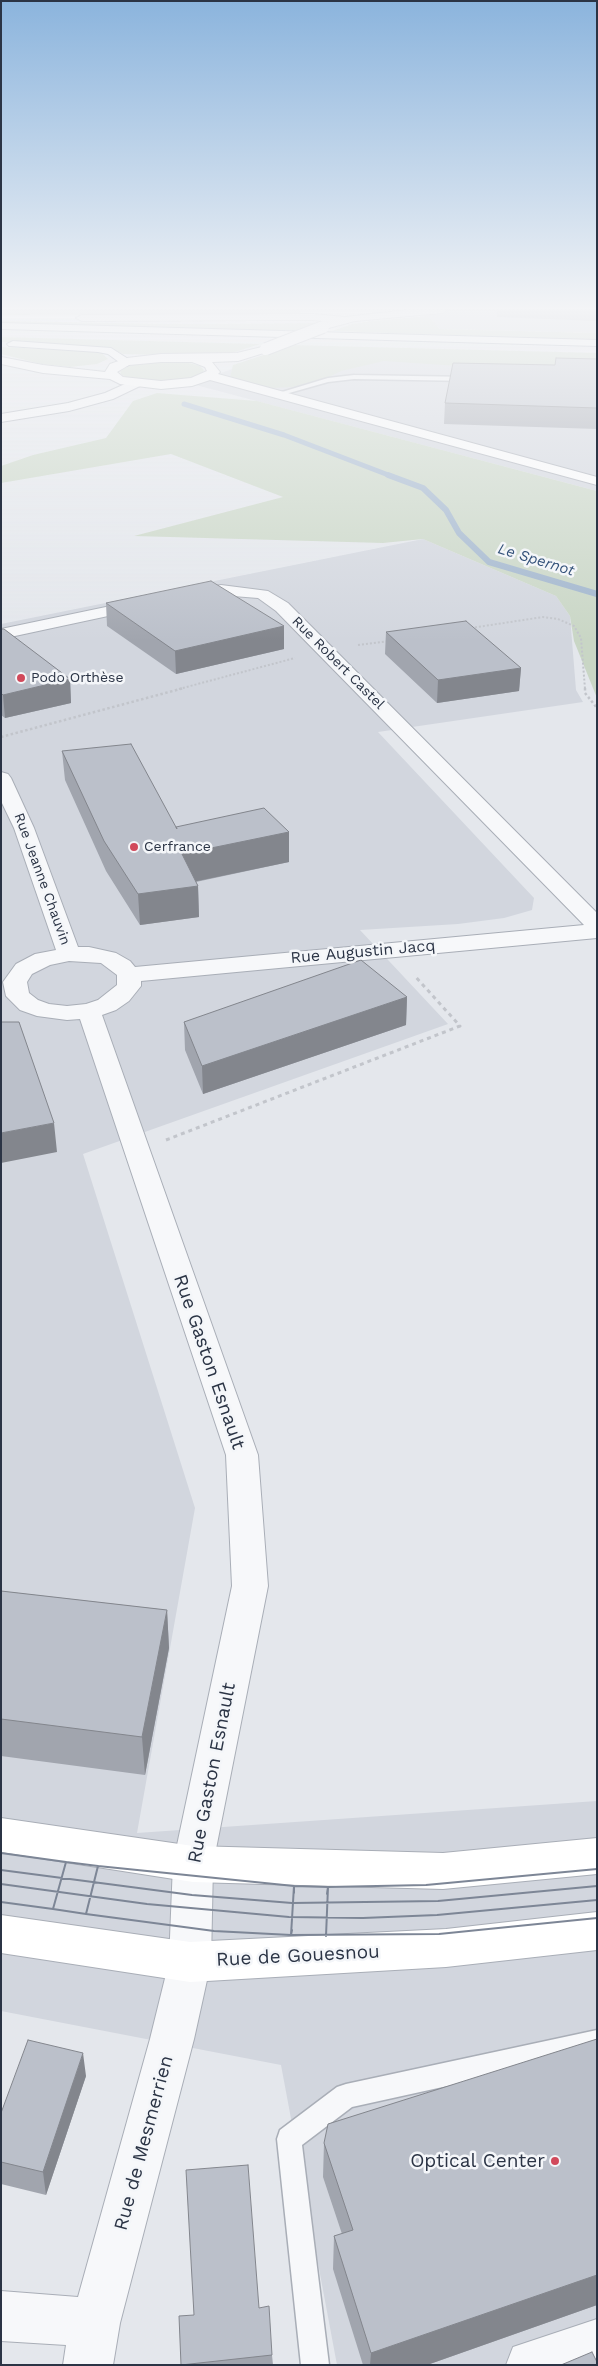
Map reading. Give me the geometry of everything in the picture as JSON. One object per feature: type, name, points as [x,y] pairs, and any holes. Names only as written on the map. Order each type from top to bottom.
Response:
[{"type":"main road","points":[[375,420],[483,448],[597,481]]},
{"type":"main road","points":[[1,1835],[193,1864],[443,1870],[597,1856]]},
{"type":"main road","name":"Rue de Gouesnou","points":[[1,1934],[190,1962],[446,1948],[597,1931]]},
{"type":"street","name":"Rue Robert Castel","points":[[1,634],[168,599],[221,590],[262,594],[282,607],[597,926]]},
{"type":"street","name":"Rue Jeanne Chauvin","points":[[1,778],[24,828],[69,954]]},
{"type":"street","name":"Rue Augustin Jacq","points":[[129,975],[260,961],[597,931]]},
{"type":"street","points":[[69,954],[89,954],[108,958],[122,966],[129,975],[129,986],[122,996],[108,1005],[89,1011],[67,1013],[46,1011],[10,998],[15,982],[24,969],[43,959],[69,954]]},
{"type":"street","name":"Rue Gaston Esnault","points":[[89,1011],[136,1152],[242,1455],[250,1586],[193,1864],[190,1962]]},
{"type":"street","name":"Rue de Mesmerrien","points":[[1,2316],[92,2344],[172,2039],[190,1962]]},
{"type":"street","points":[[531,2365],[597,2344]]},
{"type":"lane","points":[[315,2365],[289,2139],[346,2096],[597,2041]]},
{"type":"path","points":[[467,628],[543,617],[558,619],[574,626],[581,638],[585,693],[597,708]]},
{"type":"path","points":[[1,737],[325,650],[392,640]]},
{"type":"path","points":[[136,1152],[460,1026],[412,972]]},
{"type":"shaded area","points":[[330,420],[597,420],[597,491]]},
{"type":"shaded area","points":[[423,539],[556,596],[570,616],[576,690],[583,702],[378,732],[534,898],[532,910],[504,918],[458,924],[360,930],[448,1024],[83,1154],[195,1508],[137,1833],[597,1801],[597,2332],[504,2365],[337,2365],[281,2065],[1,2011],[1,624]]},
{"type":"green space","points":[[119,420],[330,420],[597,491],[597,698],[574,641],[570,616],[556,596],[423,539],[383,543],[134,536],[283,497],[171,454],[1,483],[1,466],[33,455],[106,438]]},
{"type":"building","points":[[211,581],[284,626],[175,651],[106,603]]},
{"type":"building","points":[[466,621],[521,668],[438,680],[386,632]]},
{"type":"building","points":[[1,629],[4,629],[70,679],[3,695],[1,693]]},
{"type":"building","points":[[131,744],[177,829],[176,827],[264,808],[289,832],[182,854],[198,886],[138,894],[104,841],[62,751]]},
{"type":"building","points":[[361,960],[407,997],[202,1066],[184,1022]]},
{"type":"building","points":[[1,1022],[19,1022],[54,1123],[1,1133]]},
{"type":"building","points":[[1,1591],[167,1610],[142,1737],[1,1719]]},
{"type":"building","points":[[597,2039],[597,2275],[371,2353],[334,2236],[353,2230],[324,2143],[328,2124]]},
{"type":"building","points":[[28,2040],[83,2053],[43,2172],[1,2162],[1,2113]]},
{"type":"building","points":[[248,2165],[259,2308],[269,2306],[272,2355],[181,2365],[179,2316],[194,2315],[186,2170]]},
{"type":"building","points":[[592,2352],[597,2365],[561,2365]]},
{"type":"waterway","name":"Le Spernot","points":[[237,420],[284,435],[391,476]]},
{"type":"waterway","name":"Le Spernot","points":[[388,475],[423,488],[446,510],[459,533],[489,562],[597,594]]},
{"type":"tram line","points":[[1,1853],[66,1862]]},
{"type":"tram line","points":[[62,1878],[66,1862]]},
{"type":"tram line","points":[[66,1862],[98,1866]]},
{"type":"tram line","points":[[94,1882],[98,1866]]},
{"type":"tram line","points":[[98,1866],[294,1886]]},
{"type":"tram line","points":[[328,1887],[426,1885],[597,1869]]},
{"type":"tram line","points":[[1,1870],[62,1878]]},
{"type":"tram line","points":[[58,1892],[62,1878]]},
{"type":"tram line","points":[[62,1878],[94,1882]]},
{"type":"tram line","points":[[90,1896],[94,1882]]},
{"type":"tram line","points":[[94,1882],[192,1895],[293,1903]]},
{"type":"tram line","points":[[1,1884],[58,1892]]},
{"type":"tram line","points":[[293,1903],[294,1886]]},
{"type":"tram line","points":[[294,1886],[328,1887]]},
{"type":"tram line","points":[[294,1886],[294,1893]]},
{"type":"tram line","points":[[327,1903],[438,1901],[597,1886]]},
{"type":"tram line","points":[[327,1894],[328,1887]]},
{"type":"tram line","points":[[327,1903],[328,1887]]},
{"type":"tram line","points":[[53,1909],[58,1892]]},
{"type":"tram line","points":[[58,1892],[90,1896]]},
{"type":"tram line","points":[[86,1914],[90,1896]]},
{"type":"tram line","points":[[90,1896],[147,1904],[292,1917]]},
{"type":"tram line","points":[[327,1918],[437,1915],[597,1900]]},
{"type":"tram line","points":[[1,1902],[53,1909]]},
{"type":"tram line","points":[[292,1917],[293,1903]]},
{"type":"tram line","points":[[293,1903],[327,1903]]},
{"type":"tram line","points":[[327,1903],[327,1918]]},
{"type":"tram line","points":[[53,1909],[86,1914]]},
{"type":"tram line","points":[[86,1914],[214,1931],[291,1935]]},
{"type":"tram line","points":[[291,1935],[292,1917]]},
{"type":"tram line","points":[[292,1917],[327,1918]]},
{"type":"tram line","points":[[326,1935],[327,1918]]},
{"type":"tram line","points":[[326,1935],[439,1934],[597,1918]]},
{"type":"tram line","points":[[291,1935],[292,1930]]},
{"type":"tram line","points":[[291,1935],[326,1935]]},
{"type":"place","name":"Podo Orthèse","points":[[21,678]]},
{"type":"place","name":"Cerfrance","points":[[134,847]]},
{"type":"place","name":"Optical Center","points":[[555,2161]]}]
